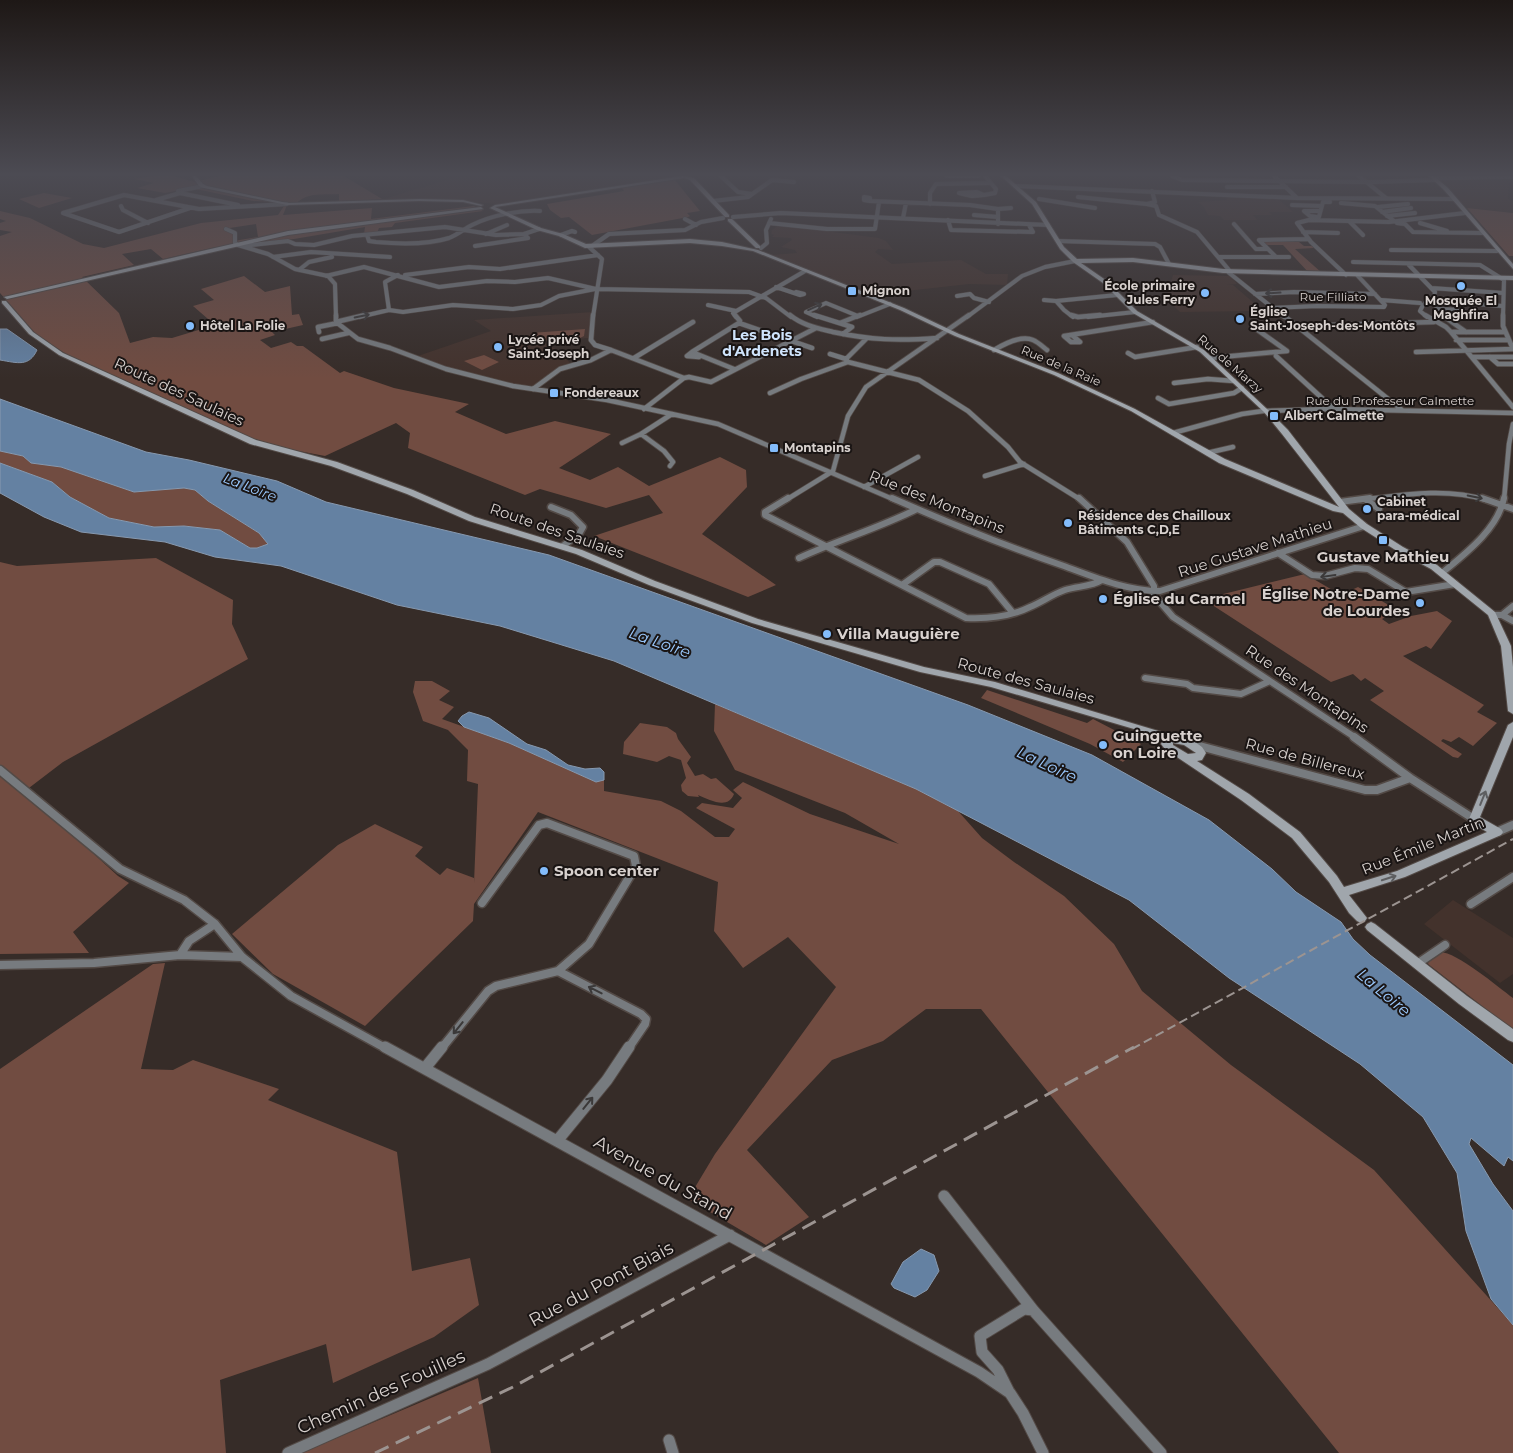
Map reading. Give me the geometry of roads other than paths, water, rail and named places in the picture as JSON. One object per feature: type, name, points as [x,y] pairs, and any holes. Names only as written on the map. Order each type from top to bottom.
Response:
[{"type":"street","points":[[3,298],[232,244]]},
{"type":"street","points":[[237,244],[273,257],[299,270],[326,276],[354,269],[370,268],[446,287],[487,281],[515,282],[548,278],[596,289],[749,292],[762,296],[797,321],[816,328],[866,339],[896,341],[937,338]]},
{"type":"street","points":[[242,246],[260,244]]},
{"type":"street","points":[[297,244],[319,244]]},
{"type":"street","points":[[475,246],[490,244]]},
{"type":"street","name":"Rue de la Raie","points":[[584,244],[590,246],[634,244]]},
{"type":"street","points":[[593,244],[588,248],[602,259],[596,289],[591,340],[595,345],[684,378],[689,377],[711,382],[816,328]]},
{"type":"street","name":"Rue de la Raie","points":[[720,244],[754,249],[890,304],[945,333],[957,335],[1095,391],[1222,461],[1327,505],[1346,510]]},
{"type":"street","points":[[750,244],[754,249],[764,244]]},
{"type":"street","name":"Rue de Marzy","points":[[1061,244],[1076,261],[1105,282],[1134,312],[1197,347],[1210,358],[1286,432],[1346,510],[1364,526],[1442,573],[1497,615]]},
{"type":"street","points":[[1149,244],[1155,244],[1160,247],[1169,264]]},
{"type":"street","points":[[1207,244],[1229,271],[1255,294],[1402,410]]},
{"type":"street","points":[[1251,244],[1256,249],[1268,249]]},
{"type":"street","points":[[1263,244],[1276,257]]},
{"type":"street","points":[[1313,244],[1346,275]]},
{"type":"street","points":[[1491,244],[1513,267]]},
{"type":"street","points":[[1390,250],[1497,251]]},
{"type":"street","points":[[273,257],[303,252],[390,257]]},
{"type":"street","points":[[299,270],[313,260],[347,255]]},
{"type":"street","points":[[389,310],[385,282],[400,276],[469,267],[500,269],[598,255]]},
{"type":"street","points":[[1219,257],[1289,257]]},
{"type":"street","points":[[1102,580],[1097,584],[1056,593],[1026,609],[997,618],[966,618],[765,515],[765,512],[831,473],[848,414],[856,398],[885,373],[990,302],[1022,276],[1045,268],[1076,261],[1121,260],[1229,271],[1513,278]]},
{"type":"street","points":[[1353,262],[1480,265],[1504,280],[1503,326],[1513,349],[1416,352]]},
{"type":"street","points":[[1357,275],[1381,300],[1423,303],[1436,296],[1431,288],[1408,264]]},
{"type":"street","points":[[739,323],[740,321],[732,313],[805,271]]},
{"type":"street","points":[[326,276],[335,284],[337,323]]},
{"type":"street","points":[[776,287],[796,292]]},
{"type":"street","points":[[1431,288],[1504,293]]},
{"type":"street","points":[[319,332],[318,327],[389,310],[403,312],[453,304],[513,309],[541,305],[559,296],[596,289]]},
{"type":"street","points":[[1255,294],[1294,292],[1374,294]]},
{"type":"street","points":[[1044,300],[1056,301],[1117,295]]},
{"type":"street","name":"Route des Saulaies","points":[[3,298],[29,330],[61,354],[261,445],[334,464],[410,492],[472,519],[563,546],[755,621],[923,670],[992,684],[1129,725],[1168,742]]},
{"type":"street","points":[[974,298],[990,302]]},
{"type":"street","name":"Rue Filliato","points":[[1272,308],[1323,306],[1384,307],[1385,305],[1381,300]]},
{"type":"street","points":[[1056,301],[1066,312],[1077,318],[1134,312]]},
{"type":"street","points":[[852,327],[825,320],[806,312],[826,303],[858,316]]},
{"type":"street","points":[[1423,303],[1420,311],[1422,314],[1446,327],[1451,332],[1513,407]]},
{"type":"street","points":[[840,323],[890,304]]},
{"type":"street","points":[[1477,304],[1502,306]]},
{"type":"street","points":[[708,305],[736,311]]},
{"type":"street","points":[[1462,310],[1436,309],[1443,317],[1466,332]]},
{"type":"street","points":[[843,334],[857,325],[848,320]]},
{"type":"street","points":[[634,358],[693,322]]},
{"type":"street","points":[[1072,335],[1153,322]]},
{"type":"street","points":[[1295,326],[1422,324],[1434,322]]},
{"type":"street","name":"Rue des Montapins","points":[[337,323],[358,339],[446,368],[533,389],[607,400],[718,424],[992,541],[1102,580],[1154,592],[1173,617],[1361,741],[1410,778],[1474,819]]},
{"type":"street","points":[[734,369],[701,357],[687,356],[739,323],[812,348]]},
{"type":"street","points":[[1340,324],[1347,332]]},
{"type":"street","points":[[1210,358],[1287,351],[1252,326]]},
{"type":"street","points":[[1451,332],[1505,332]]},
{"type":"street","points":[[322,339],[348,333]]},
{"type":"street","points":[[770,393],[801,378],[847,361],[866,339]]},
{"type":"street","points":[[994,350],[998,347],[1027,339],[1032,340],[1047,350]]},
{"type":"street","points":[[1456,340],[1508,340]]},
{"type":"street","points":[[1128,353],[1135,357],[1197,347]]},
{"type":"street","points":[[533,389],[560,369],[591,360],[611,350]]},
{"type":"street","points":[[830,354],[885,373],[919,380],[968,411],[1024,464],[1079,498],[1127,542],[1154,586],[1154,592]]},
{"type":"street","points":[[1276,356],[1334,409]]},
{"type":"street","points":[[1472,357],[1513,357]]},
{"type":"street","points":[[1490,357],[1498,364],[1513,364]]},
{"type":"street","points":[[644,409],[684,378]]},
{"type":"street","points":[[1174,384],[1208,379],[1234,381]]},
{"type":"street","points":[[1183,401],[1234,392],[1242,388]]},
{"type":"street","name":"Rue du Professeur Calmette","points":[[1173,433],[1242,414],[1266,411],[1334,409],[1513,412]]},
{"type":"street","points":[[622,443],[641,434],[672,414]]},
{"type":"street","points":[[1442,573],[1463,557],[1504,506],[1513,424]]},
{"type":"street","points":[[641,434],[664,451],[673,462],[670,466]]},
{"type":"street","points":[[1207,453],[1232,447]]},
{"type":"street","points":[[864,487],[918,457]]},
{"type":"street","points":[[984,476],[1024,464]]},
{"type":"street","points":[[1340,502],[1425,492],[1474,497],[1513,508]]},
{"type":"street","points":[[1365,499],[1379,509]]},
{"type":"street","points":[[551,507],[571,515],[583,527],[579,534],[563,546]]},
{"type":"street","points":[[799,558],[885,525],[917,509]]},
{"type":"street","name":"Rue Gustave Mathieu","points":[[1154,592],[1364,526]]},
{"type":"street","points":[[1278,554],[1312,575],[1319,577],[1332,576],[1364,568],[1376,573],[1406,592],[1455,584]]},
{"type":"street","points":[[902,585],[934,562],[940,562],[989,584],[1013,613]]},
{"type":"street","points":[[1497,615],[1513,606]]},
{"type":"street","points":[[1497,615],[1513,621]]},
{"type":"street","points":[[1497,615],[1506,646],[1513,711]]},
{"type":"street","points":[[1145,678],[1187,684],[1194,688],[1241,694],[1247,693],[1254,687],[1270,681]]},
{"type":"street","points":[[1497,832],[1474,819],[1513,725]]},
{"type":"street","points":[[1168,742],[1192,744],[1200,749],[1202,753],[1193,758]]},
{"type":"street","points":[[1168,742],[1193,758],[1210,774],[1296,835],[1362,918]]},
{"type":"street","name":"Rue de Billereux","points":[[1192,744],[1365,790],[1377,790],[1410,778]]},
{"type":"street","name":"Avenue du Stand","points":[[0,770],[120,869],[137,879],[184,900],[215,924],[242,957],[291,996],[979,1372],[1010,1393],[1023,1413],[1043,1453]]},
{"type":"street","points":[[425,1068],[488,991],[496,986],[558,971],[589,944],[636,866],[634,856],[543,823],[538,825],[482,903]]},
{"type":"street","name":"Rue Émile Martin","points":[[1343,892],[1401,874],[1513,825]]},
{"type":"street","points":[[1471,904],[1513,877]]},
{"type":"street","points":[[180,955],[181,949],[186,943],[215,924]]},
{"type":"street","points":[[1374,930],[1513,1036]]},
{"type":"street","points":[[1417,964],[1444,945]]},
{"type":"street","points":[[0,965],[94,963],[180,955],[242,957]]},
{"type":"street","points":[[556,1141],[607,1080],[645,1024],[646,1019],[641,1014],[558,971]]},
{"type":"street","points":[[944,1196],[1034,1310],[1161,1453]]},
{"type":"street","name":"Rue du Pont Biais","points":[[488,1364],[730,1235]]},
{"type":"street","points":[[1010,1393],[998,1371],[982,1355],[978,1345],[980,1336],[1024,1309],[1034,1310]]},
{"type":"street","name":"Chemin des Fouilles","points":[[288,1453],[488,1364]]},
{"type":"street","points":[[669,1440],[672,1453]]},
{"type":"water","points":[[0,329],[7,329],[37,350],[34,355],[27,361],[22,362],[0,360]]},
{"type":"water","name":"La Loire","points":[[0,399],[146,452],[277,481],[326,502],[549,555],[968,705],[1092,755],[1209,820],[1272,869],[1296,892],[1341,922],[1353,939],[1370,955],[1513,1065],[1513,1161],[1508,1157],[1504,1166],[1471,1138],[1469,1144],[1493,1184],[1513,1211],[1513,1325],[1491,1299],[1466,1231],[1457,1173],[1423,1117],[1360,1064],[1229,978],[1129,900],[916,789],[614,661],[500,626],[397,605],[281,566],[215,557],[165,542],[81,532],[44,517],[0,493],[0,463],[52,482],[70,497],[109,518],[154,527],[184,526],[220,530],[250,548],[257,548],[268,544],[259,533],[208,501],[195,490],[184,488],[134,492],[61,467],[31,463],[23,456],[0,451]]},
{"type":"water","points":[[469,712],[489,718],[527,744],[546,750],[568,765],[585,769],[600,768],[604,772],[604,780],[596,782],[509,743],[464,727],[458,721]]},
{"type":"water","points":[[921,1249],[934,1255],[939,1271],[927,1290],[915,1297],[894,1288],[891,1284],[903,1262]]},
{"type":"railway","points":[[1132,1049],[1513,839]]},
{"type":"railway","points":[[375,1453],[513,1387],[1134,1047]]},
{"type":"place","name":"Mosquée El Maghfira","points":[[1461,286]]},
{"type":"place","name":"Mignon","points":[[852,291]]},
{"type":"place","name":"École primaire Jules Ferry","points":[[1205,293]]},
{"type":"place","name":"Église Saint-Joseph-des-Montôts","points":[[1240,319]]},
{"type":"place","name":"Hôtel La Folie","points":[[190,326]]},
{"type":"place","name":"Lycée privé Saint-Joseph","points":[[498,347]]},
{"type":"place","name":"Fondereaux","points":[[554,393]]},
{"type":"place","name":"Albert Calmette","points":[[1274,416]]},
{"type":"place","name":"Montapins","points":[[774,448]]},
{"type":"place","name":"Cabinet para-médical","points":[[1367,509]]},
{"type":"place","name":"Résidence des Chailloux Bâtiments C,D,E","points":[[1068,523]]},
{"type":"place","name":"Gustave Mathieu","points":[[1383,540]]},
{"type":"place","name":"Église du Carmel","points":[[1103,599]]},
{"type":"place","name":"Église Notre-Dame de Lourdes","points":[[1420,603]]},
{"type":"place","name":"Villa Mauguière","points":[[827,634]]},
{"type":"place","name":"Guinguette on Loire","points":[[1103,745]]},
{"type":"place","name":"Spoon center","points":[[544,871]]},
{"type":"district","name":"Les Bois d'Ardenets","points":[[762,344]]}]
